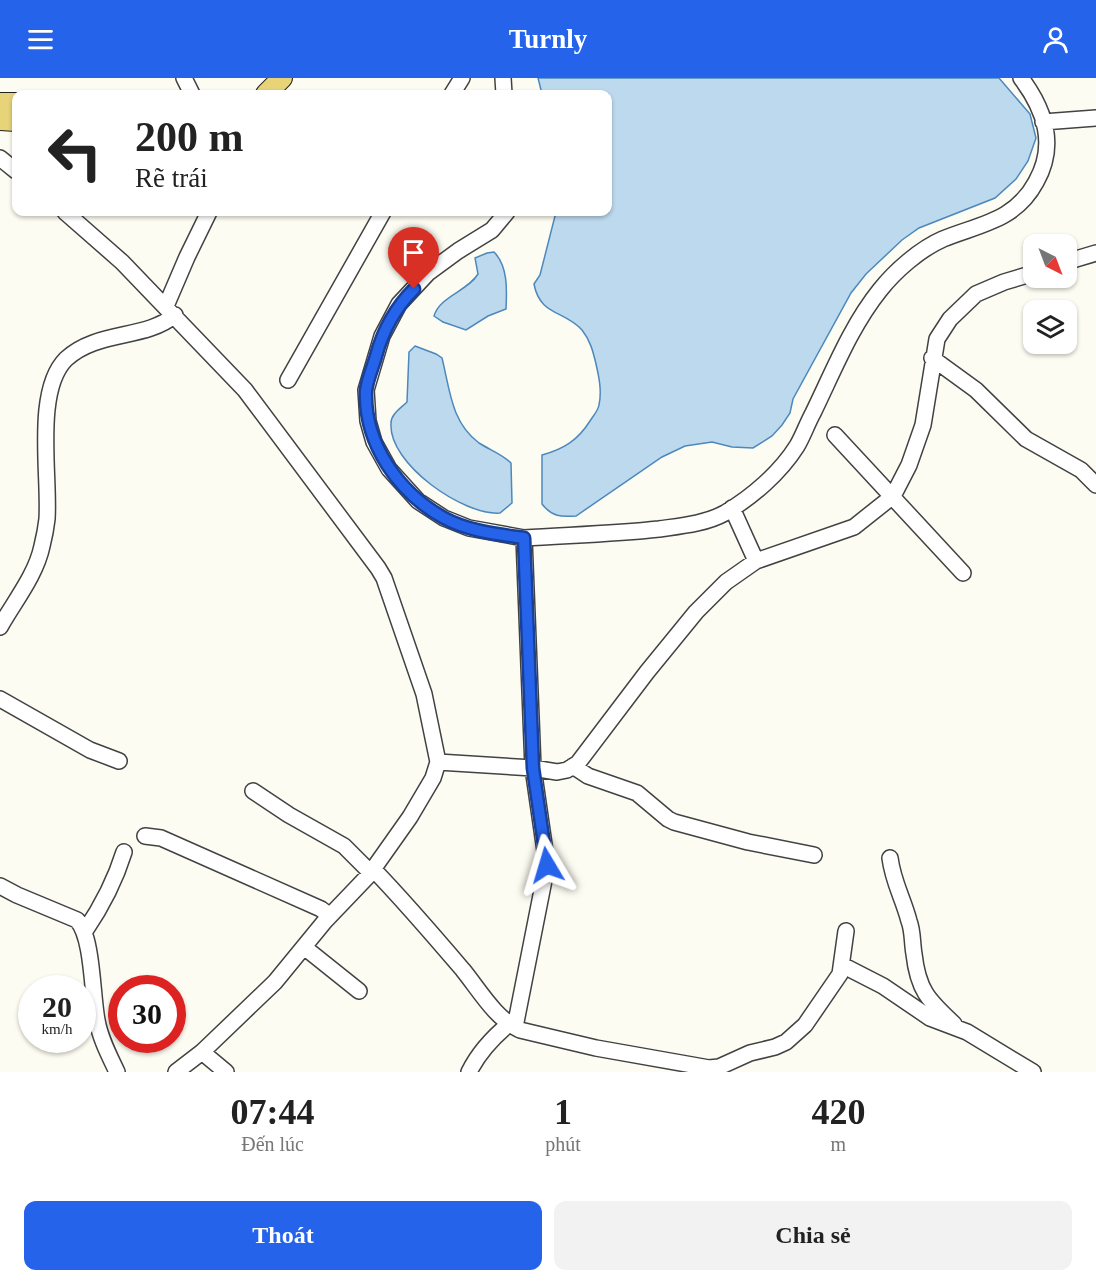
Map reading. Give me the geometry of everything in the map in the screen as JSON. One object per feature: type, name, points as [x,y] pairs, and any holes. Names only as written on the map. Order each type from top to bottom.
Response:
[{"type":"main road","points":[[270,90],[282,78]]},
{"type":"street","points":[[504,216],[492,230],[458,250],[428,273],[399,304],[381,336],[366,390],[368,421],[374,442],[390,469],[418,501],[444,518],[469,528],[524,538],[648,530],[688,525],[723,514],[753,495],[777,471],[797,446],[849,339],[880,290],[921,252],[941,240],[1001,218],[1023,202],[1037,181],[1047,155],[1048,135],[1035,96],[1021,78]]},
{"type":"street","points":[[1043,122],[1096,118]]},
{"type":"street","points":[[0,158],[12,168]]},
{"type":"street","points":[[70,216],[122,262],[245,390],[311,475],[384,578],[423,694],[438,762],[433,778],[423,796],[373,871],[330,916],[275,982],[202,1052],[176,1072]]},
{"type":"street","points":[[0,627],[33,570],[42,547],[47,520],[46,419],[49,395],[57,372],[71,355],[86,345],[163,323],[171,311],[187,257],[207,216]]},
{"type":"street","points":[[288,380],[381,216]]},
{"type":"street","points":[[1077,259],[1096,253]]},
{"type":"street","points":[[438,762],[533,768],[557,772],[567,770],[578,763],[696,612],[726,582],[756,561],[854,527],[893,496],[909,465],[923,425],[932,357],[937,339],[950,319],[971,299],[1004,282],[1023,276]]},
{"type":"street","points":[[932,357],[976,390],[1026,439],[1081,470],[1096,485]]},
{"type":"street","points":[[835,435],[963,573]]},
{"type":"street","points":[[732,508],[756,561]]},
{"type":"street","points":[[469,1072],[474,1061],[490,1040],[512,1025],[547,865],[533,768],[524,538]]},
{"type":"street","points":[[0,699],[90,750],[119,761]]},
{"type":"street","points":[[573,766],[588,776],[638,793],[674,822],[748,842],[814,855]]},
{"type":"street","points":[[253,791],[289,815],[344,846],[373,871],[415,913],[486,1001],[512,1025],[596,1048],[709,1068],[727,1068],[750,1053],[766,1050],[786,1042],[805,1025],[840,974],[846,931]]},
{"type":"street","points":[[145,836],[161,838],[321,909],[330,916]]},
{"type":"street","points":[[85,932],[116,878],[124,852]]},
{"type":"street","points":[[890,858],[892,875],[910,922],[920,986],[930,1001],[959,1029]]},
{"type":"street","points":[[0,885],[17,895],[77,920],[85,932],[97,1021],[117,1072]]},
{"type":"street","points":[[304,947],[359,991]]},
{"type":"street","points":[[842,965],[882,986],[930,1018],[967,1032],[1034,1072]]},
{"type":"street","points":[[202,1052],[226,1072]]},
{"type":"water","points":[[538,78],[999,78],[1030,114],[1036,138],[1028,161],[1016,179],[995,198],[919,228],[902,240],[866,274],[851,293],[793,399],[790,413],[772,436],[753,448],[732,447],[712,442],[685,446],[662,457],[576,516],[561,516],[549,512],[542,504],[542,455],[570,443],[581,433],[598,407],[600,384],[592,350],[585,334],[575,324],[547,307],[537,294],[534,284],[540,275],[555,216],[612,216],[612,90],[541,90]]},
{"type":"water","points":[[494,252],[504,271],[506,309],[488,316],[466,330],[443,322],[434,316],[442,303],[468,285],[478,274],[475,258]]},
{"type":"water","points":[[415,346],[442,358],[453,405],[470,435],[511,463],[512,503],[500,513],[485,512],[449,497],[415,470],[402,455],[393,439],[391,420],[407,402],[409,352]]},
{"type":"route","points":[[414,289],[399,304],[381,336],[366,390],[368,421],[374,442],[390,469],[418,501],[444,518],[469,528],[524,538],[533,768],[547,865]]}]
